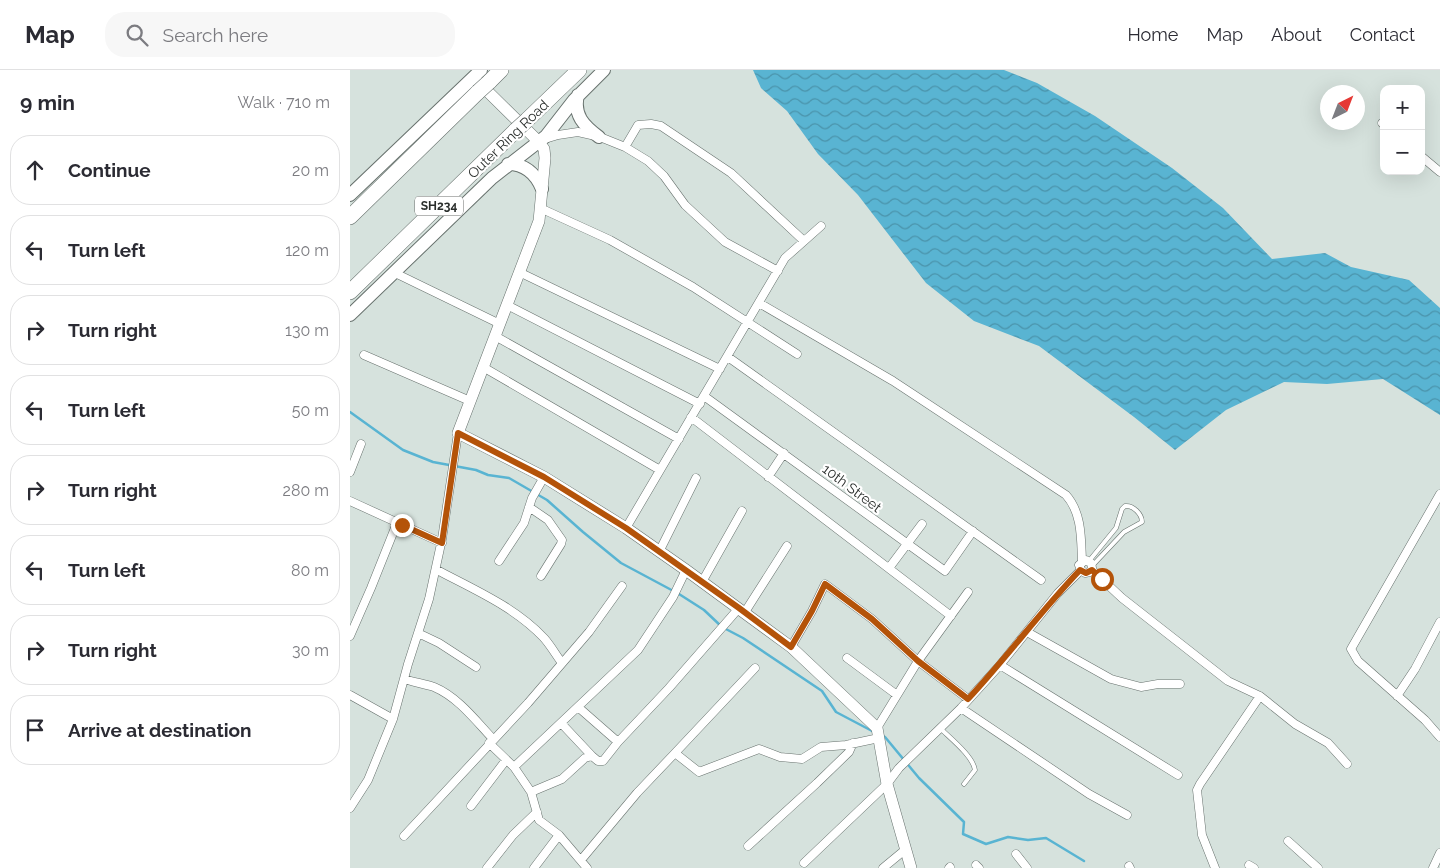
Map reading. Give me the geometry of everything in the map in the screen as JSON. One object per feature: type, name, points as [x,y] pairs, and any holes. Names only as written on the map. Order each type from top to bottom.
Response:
[{"type":"highway","points":[[350,217],[480,80],[501,70]]},
{"type":"highway","name":"Outer Ring Road","points":[[350,292],[579,70]]},
{"type":"main road","points":[[350,315],[485,185],[508,164],[546,136],[578,95],[604,70]]},
{"type":"main road","points":[[350,195],[480,80]]},
{"type":"main road","points":[[578,95],[576,106],[579,117],[599,137]]},
{"type":"main road","points":[[508,164],[516,164],[526,168],[534,175],[542,189]]},
{"type":"street","points":[[350,808],[368,780],[393,719],[437,570],[458,433],[539,221],[545,158],[544,149],[480,80]]},
{"type":"street","points":[[625,147],[638,125],[651,124],[661,126],[731,173],[804,241]]},
{"type":"street","points":[[539,142],[558,134],[569,132],[588,133],[625,147],[648,161],[664,176],[685,205],[725,242],[778,271]]},
{"type":"street","points":[[1425,159],[1440,172]]},
{"type":"street","points":[[540,208],[610,240],[693,287],[797,354]]},
{"type":"street","points":[[626,528],[785,258],[821,226]]},
{"type":"street","points":[[518,272],[720,369]]},
{"type":"street","points":[[394,273],[500,324]]},
{"type":"street","points":[[759,303],[893,381],[1066,494],[1075,507],[1089,565],[1122,598],[1228,681],[1260,696],[1295,724],[1328,743],[1347,764]]},
{"type":"street","name":"10th Street","points":[[507,305],[702,400],[784,453],[945,571],[973,531]]},
{"type":"street","points":[[495,336],[679,438]]},
{"type":"street","points":[[364,355],[470,401]]},
{"type":"street","points":[[728,356],[1041,580]]},
{"type":"street","points":[[484,367],[660,470]]},
{"type":"street","points":[[692,418],[951,616]]},
{"type":"street","points":[[458,433],[544,477],[626,528],[791,647],[878,733],[887,784],[911,868]]},
{"type":"street","points":[[350,472],[361,444]]},
{"type":"street","points":[[768,477],[784,453]]},
{"type":"street","points":[[499,561],[524,523],[536,488],[544,477]]},
{"type":"street","points":[[660,552],[696,478]]},
{"type":"street","points":[[1440,494],[1351,649],[1358,661],[1425,720],[1440,737]]},
{"type":"street","points":[[350,501],[442,543]]},
{"type":"street","points":[[529,506],[548,520],[562,540],[541,576]]},
{"type":"street","points":[[702,582],[742,511]]},
{"type":"street","points":[[350,636],[396,523]]},
{"type":"street","points":[[889,568],[922,524]]},
{"type":"street","points":[[561,723],[592,756],[598,761],[603,760],[718,631],[742,610],[787,546]]},
{"type":"street","points":[[804,863],[887,784],[899,768],[961,708],[1000,665],[1058,593],[1080,570],[1086,573],[1089,565]]},
{"type":"street","points":[[437,570],[478,591],[522,618],[544,639],[562,663]]},
{"type":"street","points":[[514,767],[638,650],[679,588],[686,570]]},
{"type":"street","points":[[791,647],[825,584],[872,619],[918,661],[968,699]]},
{"type":"street","points":[[404,836],[528,703],[588,632],[622,586]]},
{"type":"street","points":[[675,753],[699,772],[759,749],[780,757],[802,760],[821,747],[853,743],[878,733],[918,661],[968,592]]},
{"type":"street","points":[[1397,696],[1415,669],[1440,622]]},
{"type":"street","points":[[1027,632],[1111,678],[1141,687],[1158,684],[1180,684]]},
{"type":"street","points":[[418,633],[439,643],[476,667]]},
{"type":"street","points":[[847,658],[898,695]]},
{"type":"street","points":[[1000,665],[1178,775]]},
{"type":"street","points":[[404,679],[434,687],[448,695],[468,712],[506,760],[514,767],[531,792],[539,820],[559,835],[584,865],[637,792],[755,668]]},
{"type":"street","points":[[350,695],[393,719]]},
{"type":"street","points":[[1215,868],[1202,836],[1197,790],[1260,696]]},
{"type":"street","points":[[578,707],[618,742]]},
{"type":"street","points":[[961,708],[1089,794],[1127,815]]},
{"type":"street","points":[[748,846],[849,752],[853,743]]},
{"type":"street","points":[[531,792],[562,779],[585,758],[592,756]]},
{"type":"street","points":[[471,806],[506,760]]},
{"type":"street","points":[[350,790],[358,795]]},
{"type":"street","points":[[487,868],[513,834],[537,812]]},
{"type":"street","points":[[534,868],[559,835]]},
{"type":"street","points":[[1288,841],[1318,868]]},
{"type":"street","points":[[883,868],[906,849]]},
{"type":"street","points":[[1016,854],[1027,868]]},
{"type":"street","points":[[1433,868],[1440,854]]},
{"type":"lane","points":[[1125,506],[1132,507],[1142,517],[1142,522],[1124,532],[1089,565],[1116,528],[1122,509],[1125,506]]},
{"type":"lane","points":[[940,728],[968,756],[974,765],[975,770],[964,784]]},
{"type":"water","points":[[753,70],[1004,70],[1037,83],[1095,116],[1172,168],[1223,208],[1272,259],[1325,253],[1351,267],[1409,280],[1440,308],[1440,415],[1383,379],[1327,384],[1284,382],[1226,410],[1175,450],[1039,346],[974,321],[926,283],[858,195],[818,154],[787,111],[761,88]]},
{"type":"waterway","points":[[350,412],[403,450],[433,462],[509,478],[547,500],[621,563],[679,594],[704,610],[722,627],[743,638],[822,691],[836,712],[874,732]]},
{"type":"waterway","points":[[881,735],[885,737],[919,778],[964,822],[963,834],[986,844],[1008,837],[1028,840],[1046,838],[1084,861]]},
{"type":"route","points":[[402,525],[442,543],[458,433],[544,477],[626,528],[791,647],[805,625],[825,584],[872,619],[918,661],[968,699],[1000,665],[1058,593],[1080,570],[1086,573],[1092,570],[1102,579]]}]
